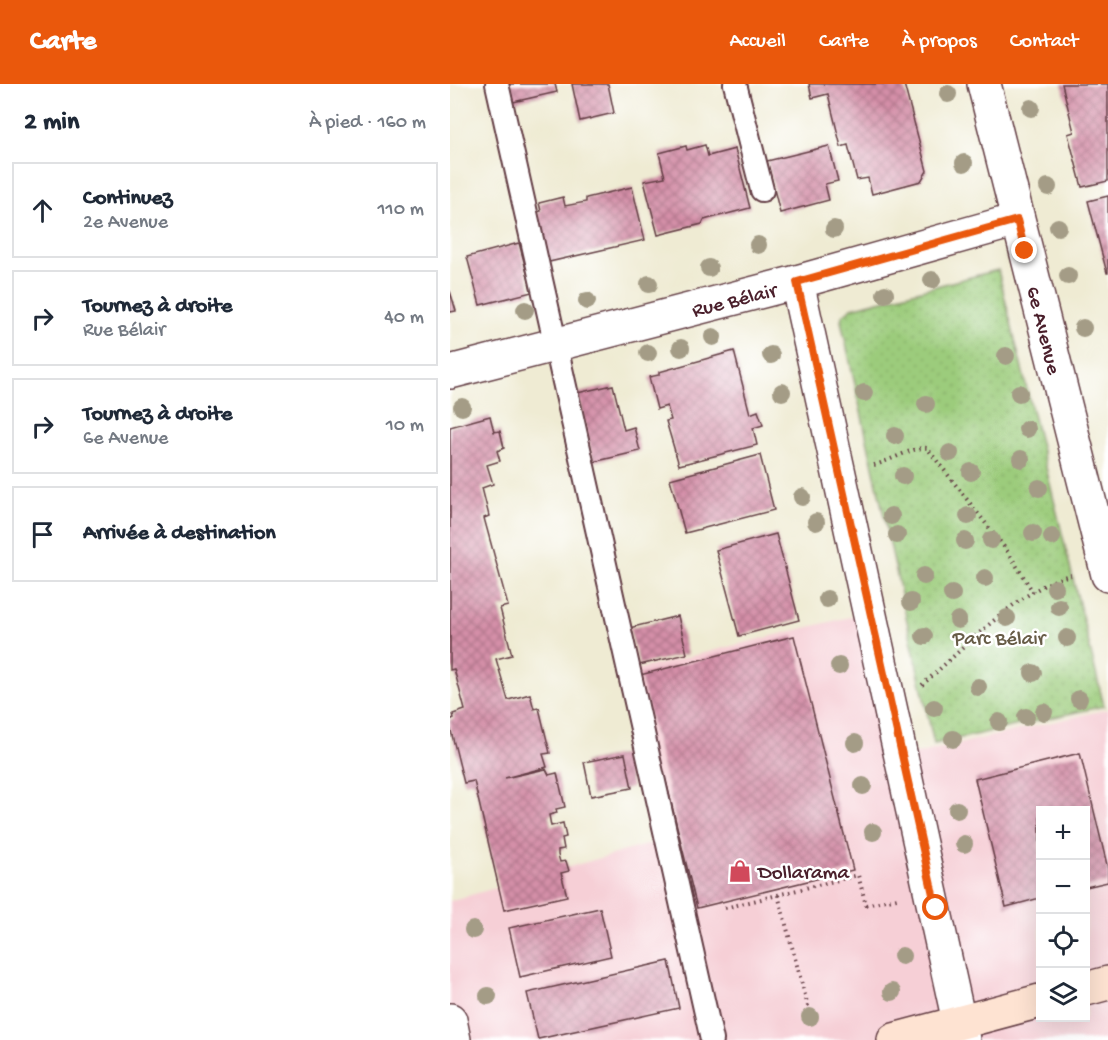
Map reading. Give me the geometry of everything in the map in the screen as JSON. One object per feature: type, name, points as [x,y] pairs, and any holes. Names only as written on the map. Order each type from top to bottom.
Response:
[{"type":"street","name":"6e Avenue","points":[[984,84],[1017,220],[1102,523],[1093,575]]},
{"type":"street","name":"Rue Bélair","points":[[450,372],[797,282],[1017,220]]},
{"type":"street","points":[[797,282],[961,1032]]},
{"type":"street","points":[[1090,988],[1108,983]]},
{"type":"street","points":[[894,1040],[961,1032],[1036,1003]]},
{"type":"street","points":[[450,1020],[454,1040]]},
{"type":"lane","points":[[497,84],[712,1040]]},
{"type":"lane","points":[[735,84],[762,190]]},
{"type":"path","points":[[868,466],[892,461],[918,447],[927,448],[1008,552],[1033,592]]},
{"type":"path","points":[[917,690],[983,631],[1033,592],[1060,578],[1093,575]]},
{"type":"path","points":[[725,908],[858,875],[866,905],[903,896]]},
{"type":"path","points":[[778,895],[809,1010]]},
{"type":"shaded area","points":[[870,612],[903,757],[1108,709],[1108,1040],[450,1040],[450,901],[667,839],[627,672]]},
{"type":"green space","name":"Parc Bélair","points":[[998,270],[1104,706],[934,744],[841,321],[842,316],[852,308]]},
{"type":"building","points":[[509,84],[555,84],[557,92],[513,102]]},
{"type":"building","points":[[572,84],[608,84],[614,113],[580,121]]},
{"type":"building","points":[[809,84],[904,84],[927,171],[921,181],[872,194],[868,178],[857,180],[848,145],[841,147],[828,94],[812,98]]},
{"type":"building","points":[[1062,84],[1108,84],[1108,181],[1082,187],[1068,134],[1074,132]]},
{"type":"building","points":[[705,145],[708,156],[735,149],[750,208],[704,220],[702,224],[658,235],[644,181],[665,177],[659,153],[686,146],[687,150]]},
{"type":"building","points":[[829,146],[838,181],[825,184],[829,200],[780,213],[767,161]]},
{"type":"building","points":[[632,187],[645,240],[549,262],[537,212],[541,211],[539,203],[563,197],[565,206],[586,202],[586,198]]},
{"type":"building","points":[[1108,196],[1108,273],[1107,273],[1088,201]]},
{"type":"building","points":[[519,243],[532,292],[480,305],[467,257]]},
{"type":"building","points":[[450,291],[456,311],[450,312]]},
{"type":"building","points":[[734,351],[750,414],[758,411],[763,425],[753,428],[757,445],[679,465],[666,421],[671,420],[667,406],[657,409],[649,377],[659,375],[659,372]]},
{"type":"building","points":[[613,385],[624,430],[634,427],[640,451],[593,462],[577,393]]},
{"type":"building","points":[[490,416],[494,432],[500,431],[504,448],[497,451],[500,461],[487,465],[493,484],[482,488],[489,516],[484,518],[508,606],[500,608],[512,655],[496,659],[508,700],[530,694],[534,709],[539,708],[550,753],[543,754],[547,767],[505,778],[546,769],[549,775],[557,773],[565,807],[556,809],[557,813],[549,815],[551,826],[563,823],[566,837],[562,838],[564,849],[558,850],[558,855],[560,862],[566,861],[569,871],[561,873],[567,896],[504,910],[474,781],[464,783],[450,727],[450,720],[454,718],[453,714],[465,710],[454,669],[450,670],[450,427]]},
{"type":"building","points":[[760,455],[774,510],[685,533],[670,479]]},
{"type":"building","points":[[776,534],[799,620],[739,636],[716,550]]},
{"type":"building","points":[[678,616],[687,654],[639,665],[629,628]]},
{"type":"building","points":[[794,636],[853,870],[697,908],[640,675]]},
{"type":"building","points":[[1080,753],[1108,869],[1108,882],[1090,886],[1090,806],[1036,806],[1036,899],[1006,907],[975,779]]},
{"type":"building","points":[[625,754],[632,788],[591,796],[584,762]]},
{"type":"building","points":[[600,908],[611,956],[520,977],[509,928]]},
{"type":"building","points":[[669,961],[679,1008],[538,1039],[527,993]]},
{"type":"place","name":"Dollarama","points":[[740,871]]},
{"type":"route","points":[[936,908],[797,282],[1017,220],[1025,251]]}]
